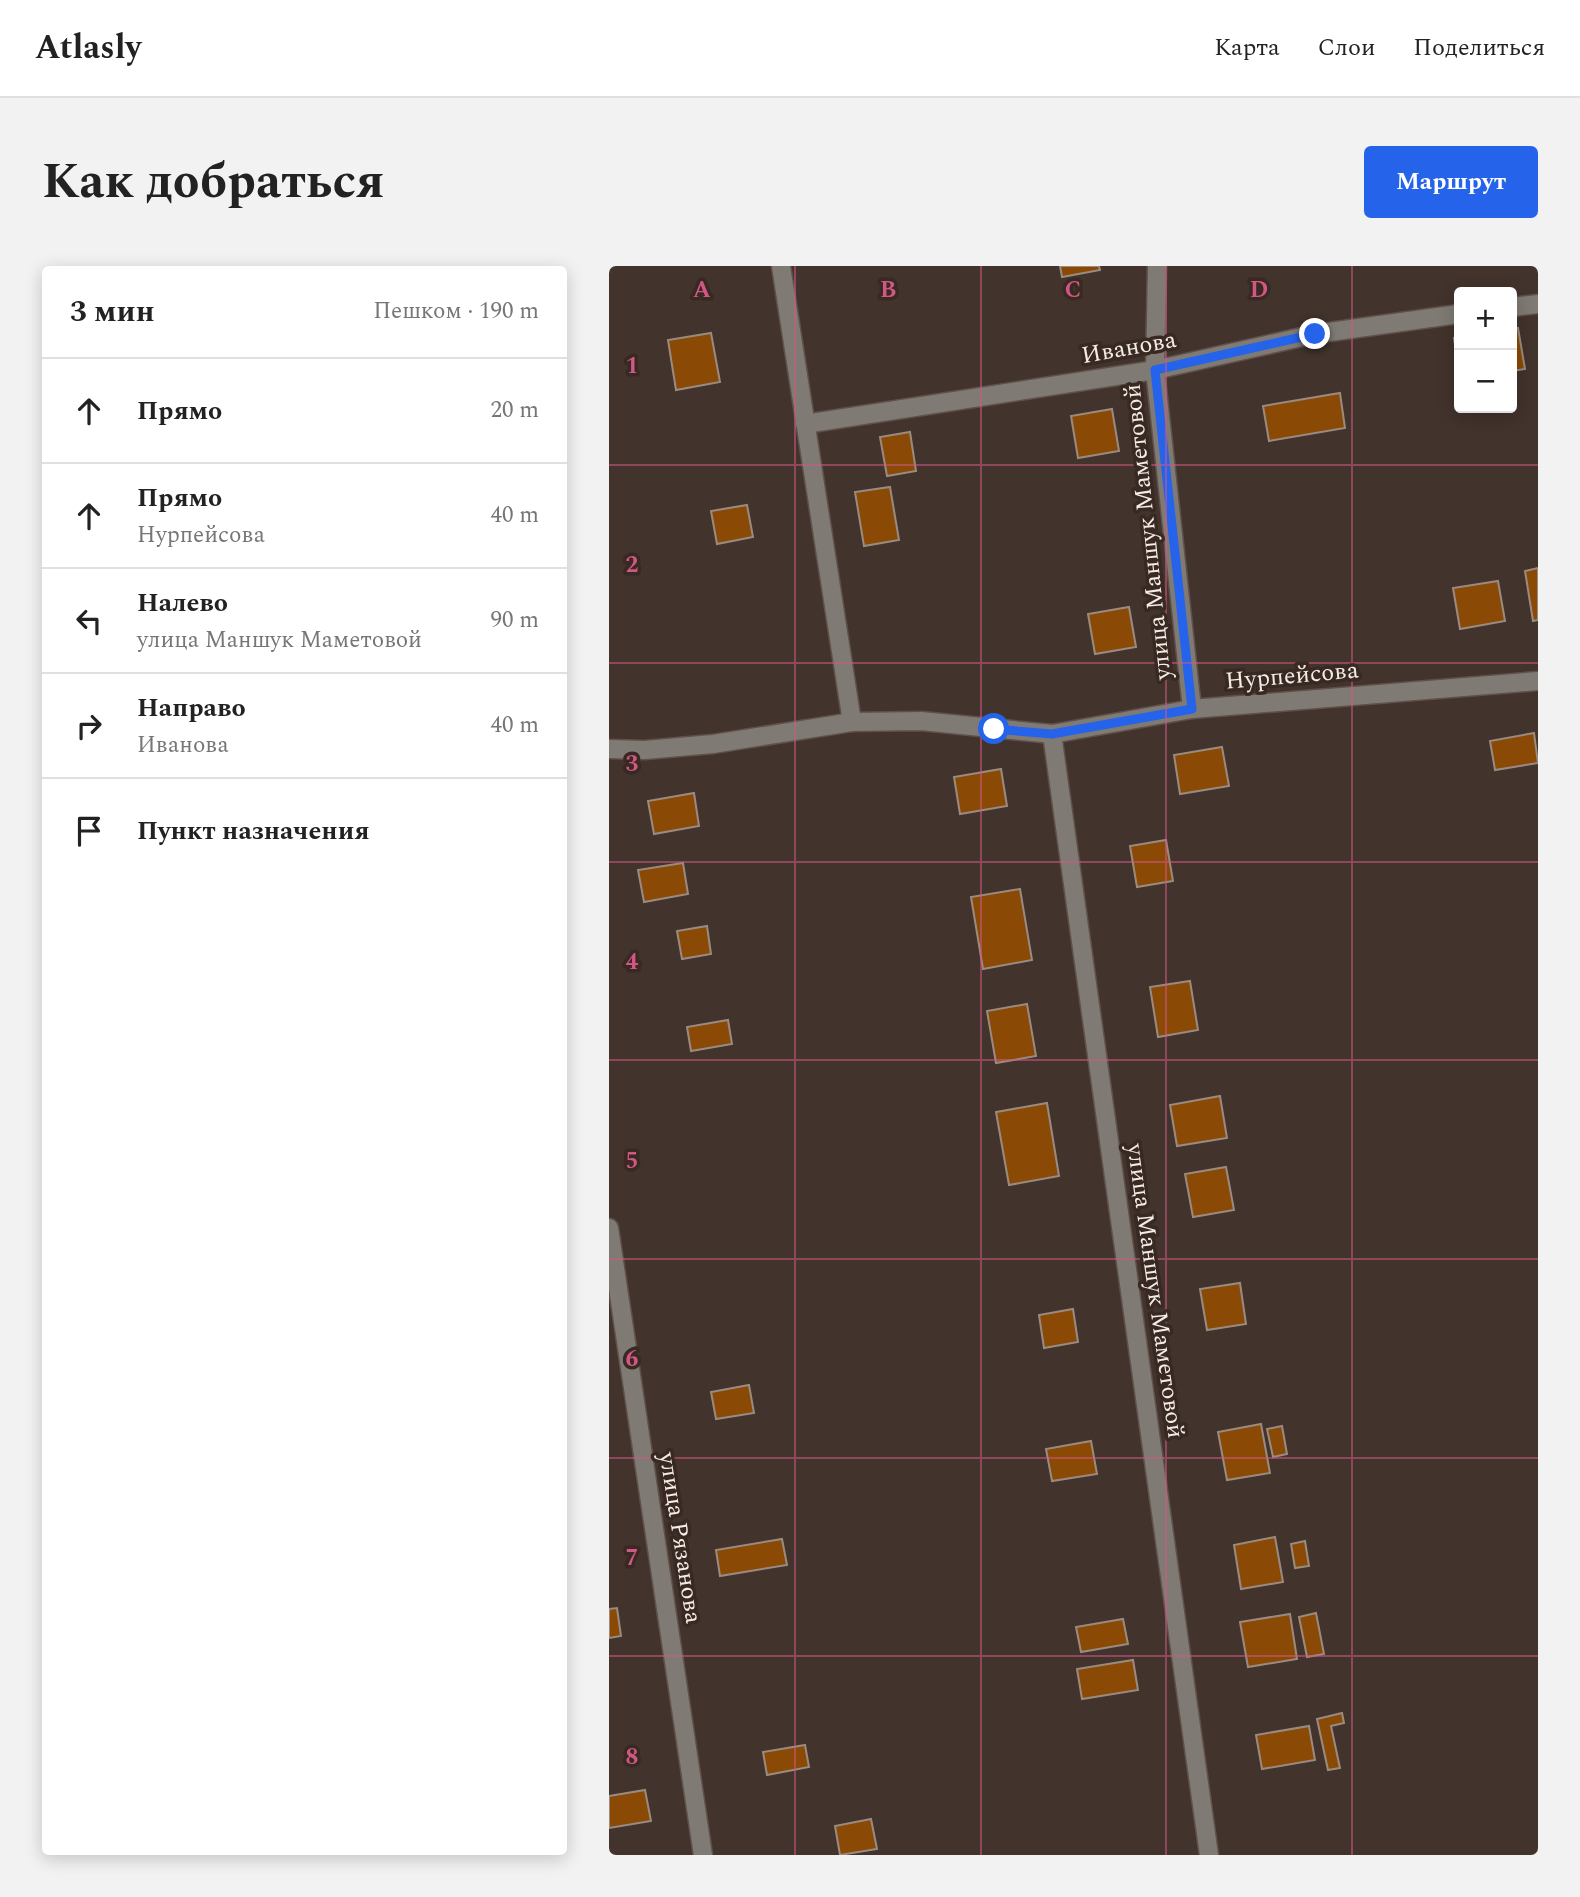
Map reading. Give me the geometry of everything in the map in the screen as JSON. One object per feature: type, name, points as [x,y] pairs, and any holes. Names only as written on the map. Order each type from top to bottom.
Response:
[{"type":"street","points":[[781,266],[852,722]]},
{"type":"street","name":"улица Маншук Маметовой","points":[[1157,266],[1155,370],[1192,709]]},
{"type":"street","points":[[1517,306],[1538,304]]},
{"type":"street","name":"Иванова","points":[[805,424],[1155,370],[1315,334],[1454,315]]},
{"type":"street","name":"Нурпейсова","points":[[609,749],[645,750],[713,744],[852,722],[921,721],[1052,734],[1192,709],[1538,681]]},
{"type":"street","name":"улица Маншук Маметовой","points":[[1052,734],[1209,1855]]},
{"type":"street","name":"улица Рязанова","points":[[609,1228],[703,1855]]},
{"type":"building","points":[[1060,266],[1099,266],[1100,270],[1062,277]]},
{"type":"building","points":[[1517,328],[1525,369],[1517,370],[1517,350]]},
{"type":"building","points":[[711,333],[720,382],[676,390],[668,340]]},
{"type":"building","points":[[1340,393],[1345,428],[1269,441],[1263,406]]},
{"type":"building","points":[[1112,409],[1119,451],[1078,458],[1071,416]]},
{"type":"building","points":[[910,432],[916,471],[887,476],[880,437]]},
{"type":"building","points":[[890,487],[899,540],[864,546],[855,492]]},
{"type":"building","points":[[747,505],[753,537],[717,544],[711,511]]},
{"type":"building","points":[[1538,568],[1538,620],[1533,621],[1525,571]]},
{"type":"building","points":[[1498,581],[1505,621],[1460,629],[1453,588]]},
{"type":"building","points":[[1129,607],[1136,647],[1095,654],[1088,614]]},
{"type":"building","points":[[1534,733],[1538,763],[1495,770],[1490,741]]},
{"type":"building","points":[[1222,747],[1229,786],[1180,794],[1174,755]]},
{"type":"building","points":[[1001,769],[1007,806],[960,814],[954,777]]},
{"type":"building","points":[[694,793],[699,826],[654,834],[648,801]]},
{"type":"building","points":[[1166,840],[1173,881],[1137,887],[1130,846]]},
{"type":"building","points":[[683,863],[688,894],[644,902],[638,870]]},
{"type":"building","points":[[1020,889],[1032,960],[983,969],[971,897]]},
{"type":"building","points":[[707,926],[711,954],[682,959],[677,931]]},
{"type":"building","points":[[1190,981],[1198,1030],[1158,1037],[1150,987]]},
{"type":"building","points":[[1027,1004],[1036,1056],[996,1063],[987,1011]]},
{"type":"building","points":[[728,1020],[732,1044],[691,1051],[687,1027]]},
{"type":"building","points":[[1220,1096],[1227,1138],[1177,1146],[1170,1105]]},
{"type":"building","points":[[1047,1103],[1059,1176],[1009,1185],[996,1112]]},
{"type":"building","points":[[1226,1167],[1234,1210],[1193,1217],[1185,1174]]},
{"type":"building","points":[[1240,1283],[1246,1324],[1207,1330],[1200,1289]]},
{"type":"building","points":[[1073,1309],[1078,1342],[1044,1348],[1039,1315]]},
{"type":"building","points":[[749,1385],[754,1413],[716,1419],[711,1392]]},
{"type":"building","points":[[1261,1424],[1270,1473],[1227,1480],[1218,1432]]},
{"type":"building","points":[[1282,1426],[1287,1454],[1273,1457],[1267,1429]]},
{"type":"building","points":[[1091,1441],[1097,1474],[1052,1481],[1046,1449]]},
{"type":"building","points":[[1275,1537],[1283,1582],[1241,1589],[1234,1545]]},
{"type":"building","points":[[782,1539],[787,1565],[720,1576],[716,1550]]},
{"type":"building","points":[[1305,1541],[1309,1566],[1295,1568],[1291,1544]]},
{"type":"building","points":[[617,1608],[621,1636],[609,1638],[609,1609]]},
{"type":"building","points":[[1316,1613],[1324,1654],[1307,1657],[1299,1617]]},
{"type":"building","points":[[1290,1614],[1297,1659],[1248,1667],[1240,1622]]},
{"type":"building","points":[[1123,1619],[1128,1644],[1081,1652],[1076,1627]]},
{"type":"building","points":[[1133,1660],[1138,1690],[1082,1699],[1077,1669]]},
{"type":"building","points":[[1342,1713],[1344,1723],[1331,1726],[1340,1768],[1328,1770],[1317,1719]]},
{"type":"building","points":[[1309,1726],[1315,1760],[1262,1769],[1256,1735]]},
{"type":"building","points":[[805,1745],[809,1767],[767,1775],[763,1752]]},
{"type":"building","points":[[645,1790],[651,1821],[609,1828],[609,1796]]},
{"type":"building","points":[[871,1819],[877,1849],[840,1855],[835,1826]]},
{"type":"route","points":[[994,729],[1052,734],[1192,709],[1155,370],[1315,334]]}]
